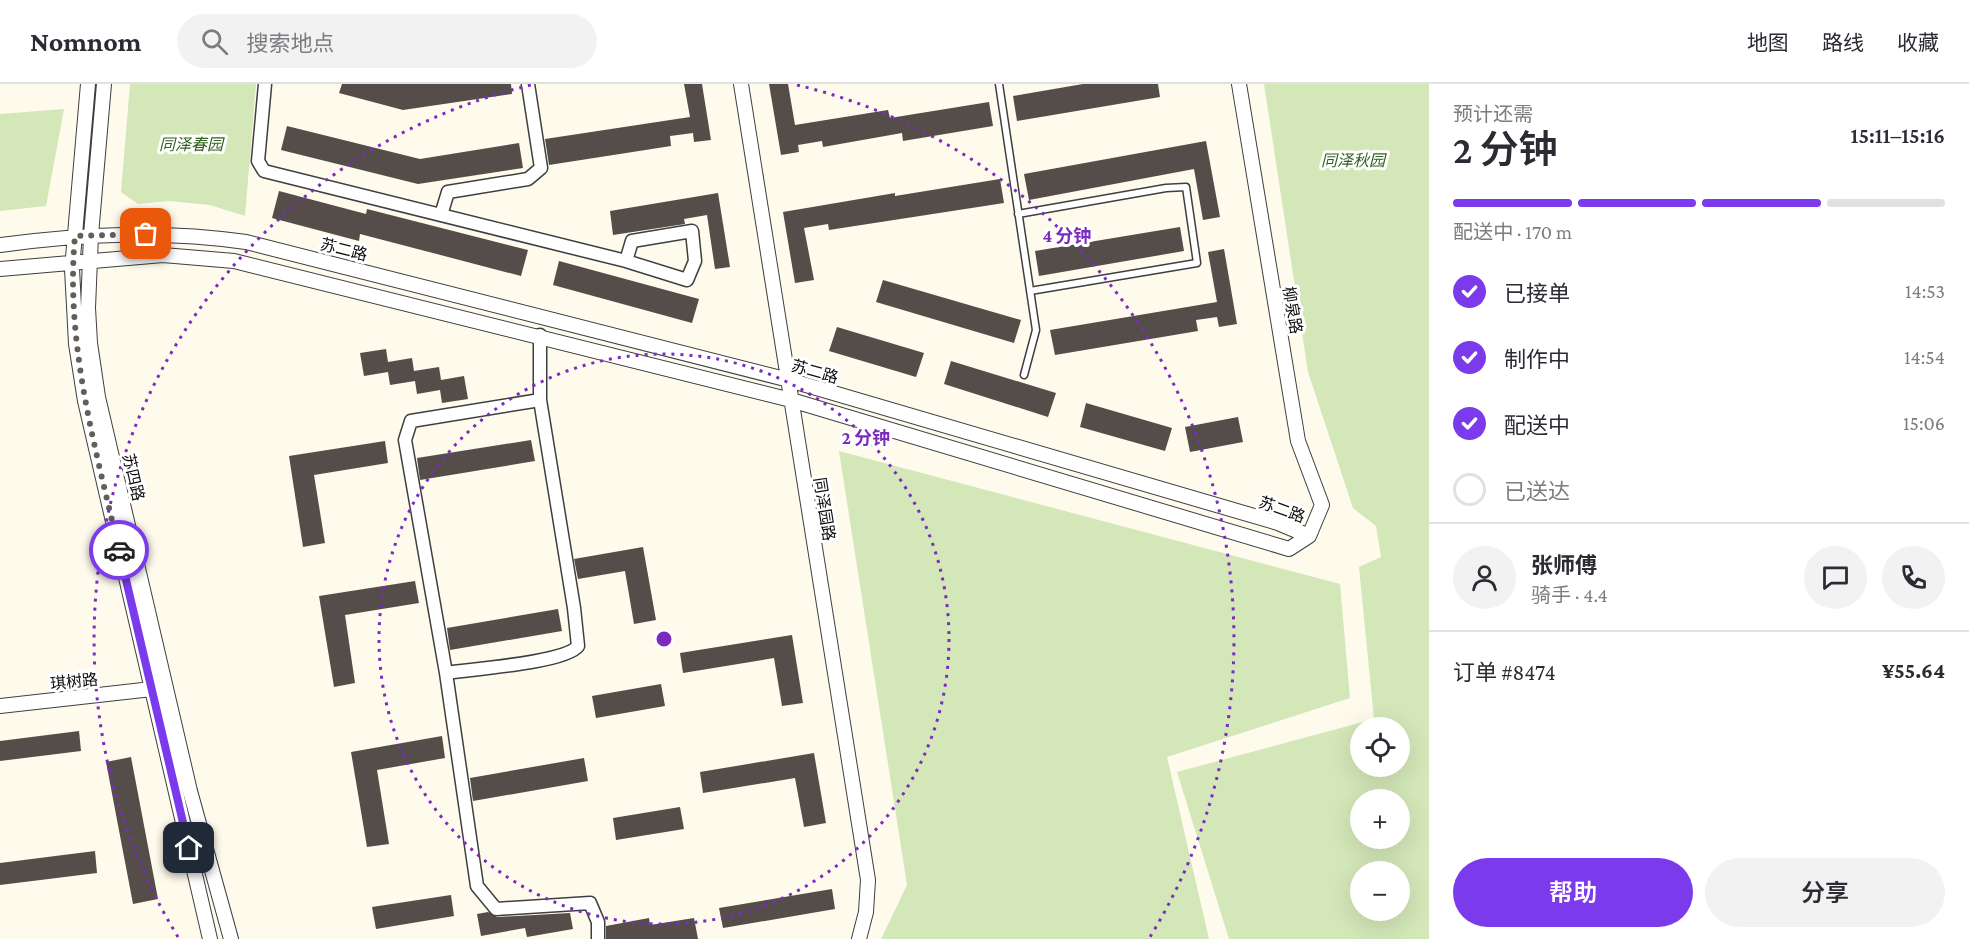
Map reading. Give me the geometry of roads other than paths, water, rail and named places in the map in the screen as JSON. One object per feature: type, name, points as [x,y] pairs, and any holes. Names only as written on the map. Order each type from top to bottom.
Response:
[{"type":"street","name":"苏四路","points":[[88,84],[73,261],[76,344],[85,401],[210,939]]},
{"type":"street","name":"苏四路","points":[[104,84],[89,260],[90,343],[98,397],[190,791],[231,939]]},
{"type":"street","points":[[265,84],[258,161],[264,171],[626,261],[687,280],[695,261],[692,231],[632,241],[626,261]]},
{"type":"street","points":[[441,214],[448,192],[528,179],[541,168],[528,84]]},
{"type":"street","name":"同泽园路","points":[[741,84],[868,880],[866,912],[859,939]]},
{"type":"street","name":"柳泉路","points":[[1239,84],[1298,441],[1322,505],[1309,536]]},
{"type":"street","name":"苏二路","points":[[0,245],[75,236],[164,234],[246,242],[789,380],[1278,523],[1309,536]]},
{"type":"street","name":"苏二路","points":[[0,269],[163,255],[234,261],[540,335],[791,400],[1289,549],[1309,536]]},
{"type":"street","points":[[446,673],[553,658],[574,651],[578,646],[574,608],[540,400],[540,335]]},
{"type":"street","points":[[540,400],[411,421],[405,440],[446,673],[477,886],[496,909],[590,903],[598,922],[598,939]]},
{"type":"street","name":"琪树路","points":[[0,706],[152,689]]},
{"type":"lane","points":[[999,84],[1036,330],[1024,375]]},
{"type":"lane","points":[[1017,214],[1166,188],[1186,187],[1197,263],[1030,291]]},
{"type":"park label","name":"同泽春园","points":[[191,144]]},
{"type":"park label","name":"同泽秋园","points":[[1353,160]]}]
